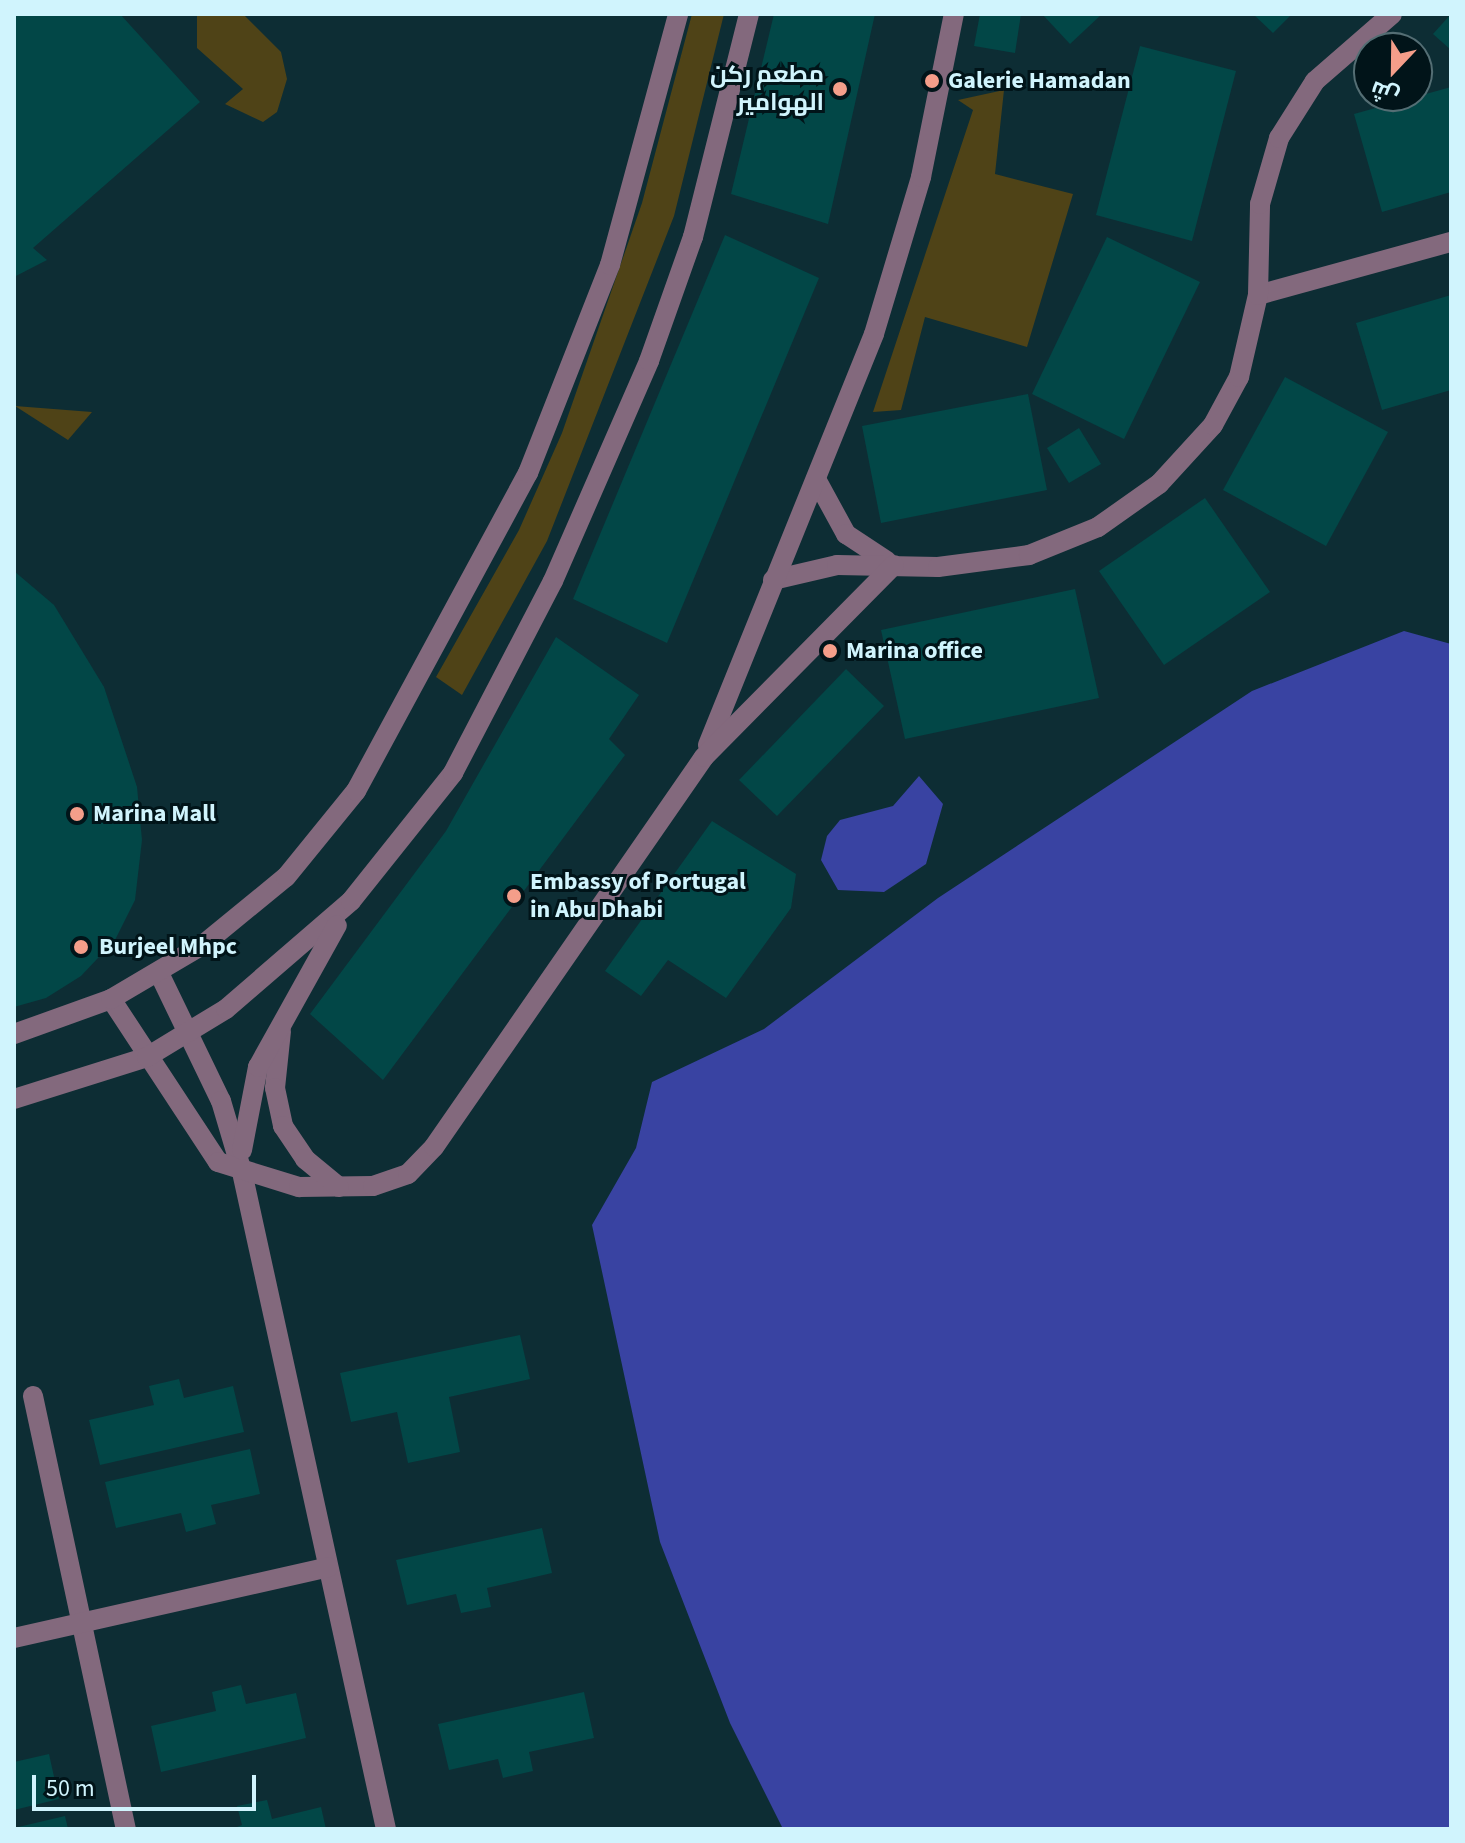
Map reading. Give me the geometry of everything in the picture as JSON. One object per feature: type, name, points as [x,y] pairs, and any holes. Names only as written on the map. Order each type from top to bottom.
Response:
[{"type":"street","points":[[14,1034],[111,999],[159,973],[247,911],[317,844],[372,766],[528,473],[584,335],[633,197],[678,14]]},
{"type":"street","points":[[14,1099],[147,1057],[190,1034],[302,949],[351,901],[453,773],[602,472],[693,237],[749,14]]},
{"type":"street","points":[[704,757],[816,479],[899,255],[954,14]]},
{"type":"street","points":[[773,580],[837,565],[969,565],[1029,555],[1129,507],[1213,425],[1248,351],[1258,295],[1260,204],[1279,138],[1315,81],[1392,14]]},
{"type":"street","points":[[1258,295],[1451,242]]},
{"type":"street","points":[[816,479],[846,534],[894,565]]},
{"type":"street","points":[[111,999],[209,1155],[242,1172],[299,1187],[392,1182],[423,1161],[704,757],[894,565]]},
{"type":"street","points":[[242,1172],[249,1091],[283,1016],[351,901]]},
{"type":"street","points":[[159,973],[190,1034],[242,1172],[386,1829]]},
{"type":"street","points":[[283,1016],[275,1088],[283,1126],[305,1159],[339,1187]]},
{"type":"street","points":[[33,1396],[126,1829]]},
{"type":"street","points":[[14,1638],[328,1567]]},
{"type":"shaded area","points":[[197,14],[243,14],[281,52],[287,79],[277,112],[263,122],[225,104],[243,89],[197,48]]},
{"type":"shaded area","points":[[692,14],[724,14],[674,216],[547,541],[462,695],[436,677],[519,530],[562,433],[642,203]]},
{"type":"shaded area","points":[[1004,90],[995,174],[1073,194],[1027,347],[925,317],[901,410],[873,412],[973,110],[958,100]]},
{"type":"shaded area","points":[[15,406],[92,412],[68,440]]},
{"type":"shaded area","points":[[1404,631],[1451,644],[1451,1829],[783,1829],[730,1723],[660,1542],[592,1225],[636,1148],[652,1082],[764,1029],[938,898],[1252,691]]},
{"type":"shaded area","points":[[919,776],[943,804],[926,864],[884,892],[838,890],[821,860],[827,836],[840,820],[893,806]]},
{"type":"building","points":[[14,14],[120,14],[200,102],[33,248],[47,260],[14,277]]},
{"type":"building","points":[[774,14],[875,14],[828,224],[731,194]]},
{"type":"building","points":[[980,14],[1021,14],[1015,53],[974,46]]},
{"type":"building","points":[[1042,14],[1102,14],[1070,44]]},
{"type":"building","points":[[1253,14],[1292,14],[1273,33]]},
{"type":"building","points":[[1451,14],[1451,50],[1433,34]]},
{"type":"building","points":[[1140,46],[1236,71],[1192,241],[1096,215]]},
{"type":"building","points":[[1451,87],[1451,192],[1382,212],[1354,114],[1433,112],[1433,92]]},
{"type":"building","points":[[725,235],[819,278],[667,643],[573,599]]},
{"type":"building","points":[[1107,237],[1200,282],[1124,439],[1032,394]]},
{"type":"building","points":[[1451,295],[1451,390],[1382,410],[1356,323]]},
{"type":"building","points":[[1285,377],[1388,432],[1326,546],[1223,490]]},
{"type":"building","points":[[1028,394],[1047,490],[881,523],[862,426]]},
{"type":"building","points":[[1079,428],[1101,464],[1069,483],[1047,448]]},
{"type":"building","points":[[1205,498],[1270,592],[1164,665],[1099,571]]},
{"type":"building","name":"Marina Mall","points":[[14,571],[54,605],[104,687],[137,787],[142,840],[135,900],[115,940],[81,976],[46,998],[14,1007]]},
{"type":"building","points":[[1075,589],[1099,698],[905,739],[881,630]]},
{"type":"building","points":[[556,637],[639,695],[609,739],[625,755],[383,1080],[310,1014],[446,831]]},
{"type":"building","points":[[846,669],[884,706],[777,816],[739,780]]},
{"type":"building","points":[[712,821],[796,874],[791,908],[726,998],[668,960],[641,996],[605,971]]},
{"type":"building","points":[[520,1335],[530,1379],[449,1397],[460,1452],[408,1463],[397,1412],[351,1422],[340,1373]]},
{"type":"building","points":[[179,1379],[184,1398],[233,1386],[244,1432],[100,1465],[89,1420],[154,1405],[149,1386]]},
{"type":"building","points":[[250,1449],[260,1494],[211,1505],[216,1524],[186,1532],[181,1513],[116,1528],[105,1482]]},
{"type":"building","points":[[542,1528],[552,1573],[487,1588],[491,1607],[461,1613],[456,1594],[407,1605],[396,1560]]},
{"type":"building","points":[[241,1685],[246,1704],[296,1693],[306,1738],[161,1772],[151,1726],[216,1711],[212,1692]]},
{"type":"building","points":[[584,1692],[594,1738],[529,1752],[533,1771],[503,1778],[498,1759],[449,1770],[438,1724]]},
{"type":"building","points":[[49,1754],[59,1799],[14,1810],[14,1762]]},
{"type":"building","points":[[267,1800],[272,1819],[321,1807],[326,1829],[232,1829],[242,1825],[237,1806]]},
{"type":"building","points":[[65,1816],[68,1829],[14,1829],[14,1828]]},
{"type":"place","name":"Galerie Hamadan","points":[[932,81]]},
{"type":"place","name":"مطعم ركن الهوامير","points":[[840,89]]},
{"type":"place","name":"Marina office","points":[[830,651]]},
{"type":"place","name":"Marina Mall","points":[[77,814]]},
{"type":"place","name":"Embassy of Portugal in Abu Dhabi","points":[[514,896]]},
{"type":"place","name":"Burjeel Mhpc","points":[[81,947]]}]
